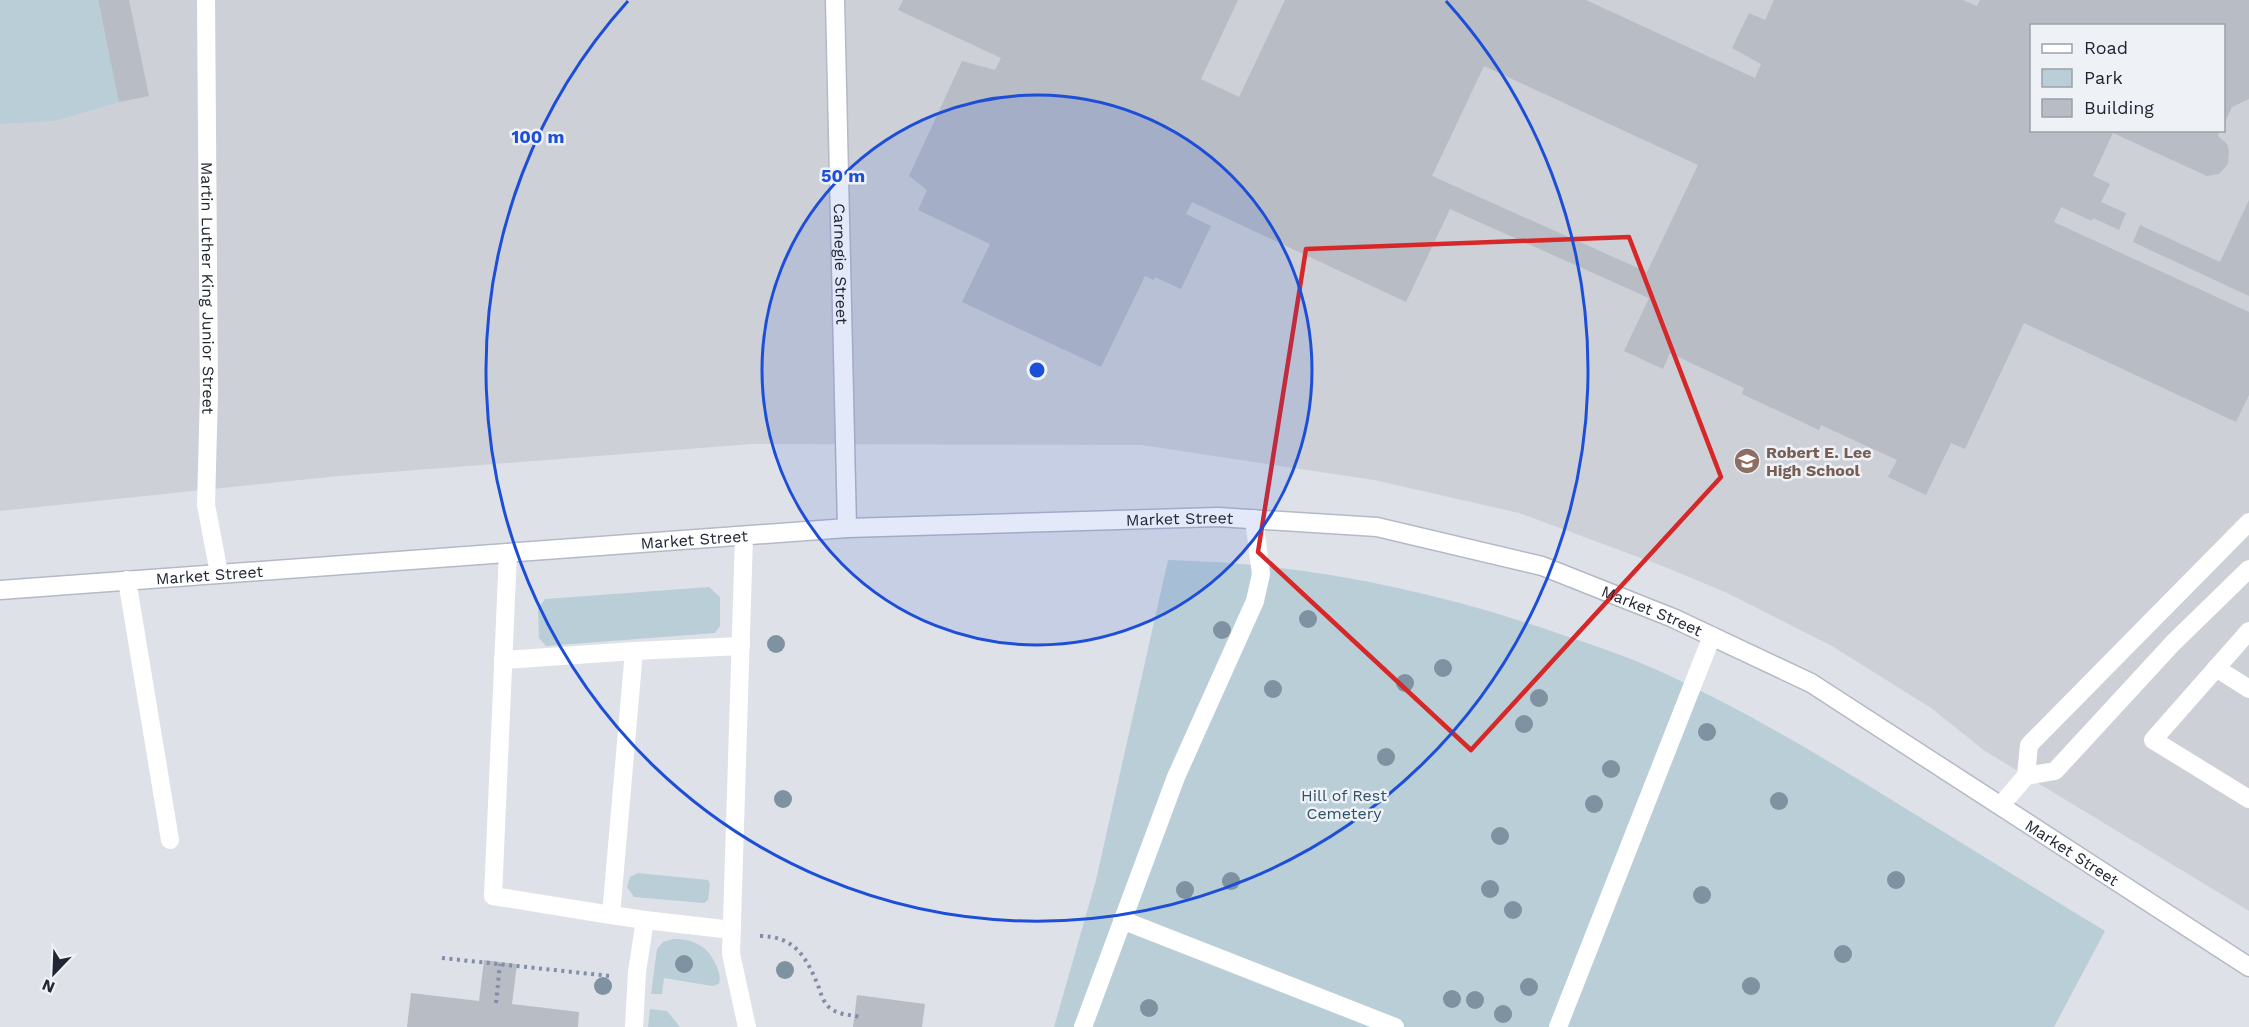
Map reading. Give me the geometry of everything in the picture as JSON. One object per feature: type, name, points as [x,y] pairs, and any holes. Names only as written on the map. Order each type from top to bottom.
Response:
[{"type":"main road","name":"Martin Luther King Junior Street","points":[[206,0],[209,392],[207,505],[219,573]]},
{"type":"main road","name":"Carnegie Street","points":[[836,0],[847,528]]},
{"type":"main road","name":"Market Street","points":[[0,590],[847,528],[1218,517],[1377,527],[1542,566],[1673,618],[1811,682],[2249,967]]},
{"type":"main road","points":[[1083,1027],[1176,777],[1255,601],[1261,574],[1254,519]]},
{"type":"main road","points":[[2001,805],[2026,776],[2029,745],[2249,522]]},
{"type":"main road","points":[[744,536],[731,954],[747,1027]]},
{"type":"main road","points":[[508,553],[493,897],[732,933]]},
{"type":"main road","points":[[2026,776],[2055,771],[2173,643],[2249,569]]},
{"type":"main road","points":[[128,580],[170,840]]},
{"type":"main road","points":[[2249,631],[2153,740],[2249,799]]},
{"type":"main road","points":[[1558,1027],[1712,636]]},
{"type":"main road","points":[[503,660],[741,646]]},
{"type":"main road","points":[[611,915],[634,651]]},
{"type":"main road","points":[[2216,668],[2249,689]]},
{"type":"main road","points":[[634,1027],[637,972],[645,920]]},
{"type":"main road","points":[[1122,920],[1395,1027]]},
{"type":"path","points":[[732,933],[767,936],[790,944],[804,957],[829,1008],[843,1014],[862,1017]]},
{"type":"path","points":[[442,958],[607,975],[614,977],[617,982]]},
{"type":"path","points":[[496,1003],[500,964]]},
{"type":"highlighted area","points":[[1629,237],[1721,477],[1471,750],[1258,552],[1306,249]]},
{"type":"shaded area","name":"Robert E. Lee High School","points":[[0,0],[2249,0],[2249,911],[1985,751],[1931,708],[1832,646],[1725,592],[1665,567],[1519,513],[1374,480],[1141,445],[752,444],[339,476],[0,511]]},
{"type":"green space","points":[[0,0],[97,0],[120,102],[54,121],[0,124]]},
{"type":"green space","name":"Hill of Rest Cemetery","points":[[1168,560],[1218,562],[1317,573],[1415,592],[1512,618],[1627,657],[1697,689],[1789,738],[2105,931],[2054,1027],[1054,1027],[1096,880]]},
{"type":"green space","points":[[709,587],[720,597],[720,626],[715,633],[546,646],[539,638],[538,609],[545,599]]},
{"type":"green space","points":[[638,873],[708,880],[710,884],[708,900],[704,903],[634,897],[627,887],[630,877]]},
{"type":"green space","points":[[673,939],[694,942],[704,948],[713,958],[720,977],[719,984],[712,986],[664,978],[662,994],[651,994],[657,949],[663,942]]},
{"type":"green space","points":[[650,1009],[667,1011],[680,1027],[648,1027]]},
{"type":"building","points":[[98,0],[129,0],[149,96],[119,102]]},
{"type":"building","points":[[903,0],[1238,0],[1201,79],[1239,97],[1285,0],[1586,0],[1755,78],[1761,64],[1732,48],[1749,13],[1765,20],[1774,0],[1963,0],[1977,6],[1980,0],[2249,0],[2249,99],[2232,107],[2225,122],[2225,24],[2030,24],[2030,132],[2219,132],[2218,136],[2227,144],[2229,150],[2228,164],[2219,174],[2207,176],[2113,133],[2093,176],[2110,184],[2101,202],[2126,213],[2119,230],[2061,207],[2054,222],[2249,312],[2249,395],[2236,422],[2024,323],[1965,449],[1951,443],[1926,495],[1888,477],[1897,460],[1821,425],[1819,430],[1742,394],[1744,388],[1670,353],[1663,369],[1624,351],[1649,298],[1450,209],[1406,302],[1192,202],[1186,214],[1211,226],[1181,289],[1155,277],[1154,280],[1145,276],[1101,367],[962,302],[990,244],[918,210],[927,190],[909,176],[962,61],[995,70],[1001,58],[898,10]],"holes":[[[1484,66],[1698,165],[1647,272],[1432,176]]]},
{"type":"building","points":[[2249,200],[2249,296],[2133,242],[2140,225],[2220,262]]},
{"type":"building","points":[[484,960],[517,964],[512,1004],[579,1012],[578,1027],[407,1027],[411,993],[479,1001]]},
{"type":"building","points":[[857,995],[925,1004],[922,1027],[853,1027]]},
{"type":"place","name":"Robert E. Lee High School","points":[[1747,461]]}]
